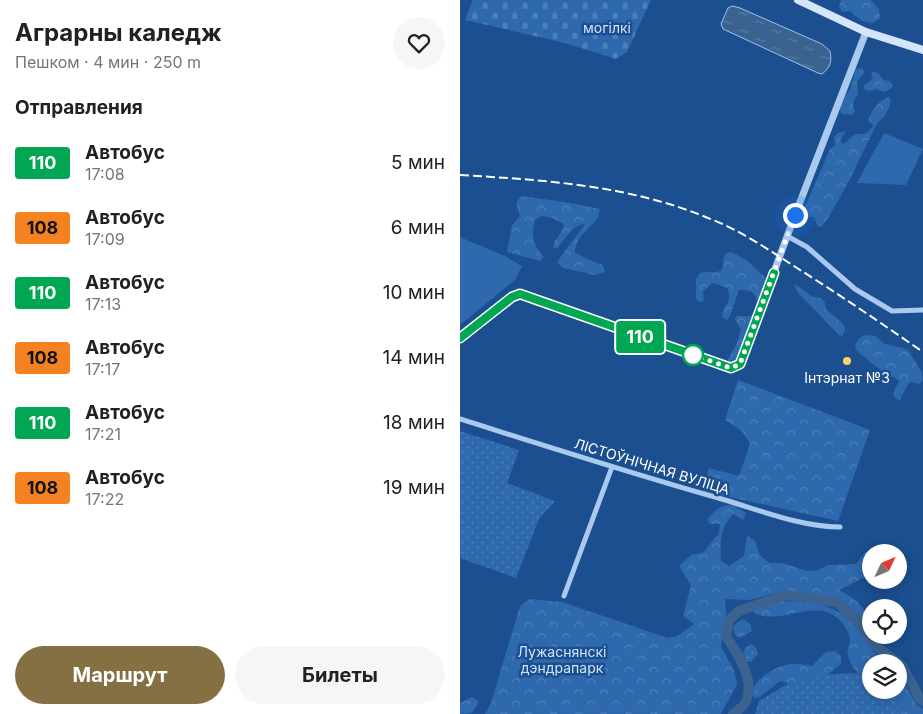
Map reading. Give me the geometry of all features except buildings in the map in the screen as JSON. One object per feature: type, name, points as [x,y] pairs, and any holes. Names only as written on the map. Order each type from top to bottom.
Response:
[{"type":"main road","points":[[798,0],[866,32],[923,50]]},
{"type":"street","points":[[460,338],[512,297],[520,294],[731,368],[740,364],[866,32]]},
{"type":"street","points":[[788,236],[807,247],[855,289],[892,311],[923,310]]},
{"type":"street","name":"ЛІСТОЎНІЧНАЯ ВУЛІЦА","points":[[460,419],[612,467],[803,522],[840,526]]},
{"type":"street","points":[[564,596],[612,467]]},
{"type":"green space","name":"могілкі","points":[[473,0],[651,0],[627,52],[616,59],[565,43],[465,20]]},
{"type":"green space","points":[[841,0],[871,0],[879,9],[880,18],[873,23],[862,21],[850,11],[842,12],[839,6]]},
{"type":"green space","points":[[862,68],[864,71],[857,82],[858,94],[854,102],[855,111],[852,115],[843,114],[840,112],[841,104],[850,89],[856,69]]},
{"type":"green space","points":[[873,71],[879,74],[883,80],[889,81],[893,87],[885,92],[876,89],[869,91],[864,89],[864,85],[873,79],[871,74]]},
{"type":"green space","points":[[889,97],[891,102],[885,116],[877,123],[829,217],[821,227],[818,227],[814,217],[808,217],[803,227],[800,228],[798,223],[830,149],[835,145],[834,137],[838,133],[846,131],[840,140],[844,144],[855,134],[865,134],[874,126],[868,121],[871,113],[879,103]]},
{"type":"green space","points":[[884,133],[923,149],[906,185],[857,183]]},
{"type":"green space","points":[[521,196],[600,209],[598,218],[579,238],[574,252],[603,265],[605,272],[595,275],[563,268],[557,262],[585,224],[573,230],[557,249],[553,247],[564,224],[552,218],[542,216],[535,220],[533,236],[537,248],[544,257],[540,261],[507,252],[512,225],[520,216],[516,203]]},
{"type":"green space","points":[[460,237],[505,256],[522,266],[515,280],[460,325]]},
{"type":"green space","points":[[731,252],[745,259],[767,279],[767,287],[739,361],[735,365],[728,363],[728,359],[736,345],[741,330],[735,319],[736,316],[749,316],[755,313],[757,302],[754,294],[749,291],[739,290],[727,320],[722,317],[729,297],[727,288],[713,283],[703,291],[704,301],[699,302],[696,299],[696,279],[700,273],[721,271],[725,254]]},
{"type":"green space","points":[[796,285],[813,297],[821,298],[825,303],[826,309],[844,325],[845,331],[842,336],[799,294],[794,286]]},
{"type":"green space","points":[[868,335],[875,336],[885,344],[909,351],[922,373],[923,380],[919,384],[911,382],[908,384],[900,400],[896,399],[893,394],[899,381],[894,377],[890,377],[855,348],[859,339]]},
{"type":"green space","points":[[738,380],[870,430],[838,521],[703,491],[709,468],[739,476],[750,444],[742,431],[725,420]]},
{"type":"green space","points":[[460,431],[519,450],[507,483],[555,501],[539,519],[516,578],[460,558]]},
{"type":"green space","name":"Лужаснянскі дэндрапарк","points":[[731,504],[746,513],[743,520],[733,514],[723,530],[721,561],[729,566],[744,556],[747,535],[755,541],[760,555],[769,563],[782,563],[807,571],[818,570],[828,565],[856,564],[862,556],[862,578],[839,590],[862,607],[862,623],[849,609],[834,599],[807,593],[783,591],[750,600],[725,599],[726,613],[721,647],[734,670],[737,684],[721,714],[485,714],[491,703],[520,606],[530,599],[562,602],[668,638],[677,636],[694,624],[683,616],[691,585],[679,566],[691,555],[703,553],[719,533],[720,524],[710,524],[707,519],[718,508]]},
{"type":"green space","points":[[777,601],[815,603],[826,606],[846,617],[862,634],[862,644],[869,644],[876,654],[862,654],[862,677],[849,659],[849,634],[836,617],[827,612],[806,611],[774,617],[754,613],[754,610]]},
{"type":"green space","points":[[743,619],[750,624],[752,631],[740,638],[735,635],[733,627]]},
{"type":"green space","points":[[751,644],[756,648],[758,654],[751,662],[746,661],[743,654],[745,648]]},
{"type":"green space","points":[[835,651],[841,656],[841,664],[827,675],[792,684],[780,681],[760,697],[754,698],[755,686],[759,680],[771,671],[791,664],[812,666],[826,652]]},
{"type":"green space","points":[[862,673],[862,699],[902,699],[923,714],[755,714],[759,701],[802,675]]},
{"type":"green space","points":[[907,687],[917,705],[923,709],[923,714],[902,714],[891,699],[907,699]]},
{"type":"green space","points":[[472,697],[479,702],[472,713],[460,714],[460,703]]},
{"type":"water","points":[[732,6],[822,44],[830,51],[831,61],[829,66],[822,74],[818,73],[723,29],[721,24],[728,8]]},
{"type":"waterway","points":[[733,714],[745,703],[749,686],[744,668],[726,636],[729,620],[739,611],[785,595],[836,602],[858,621],[876,646],[886,654]]},
{"type":"waterway","points":[[907,675],[920,699],[923,701]]},
{"type":"railway","points":[[460,175],[555,182],[617,191],[648,198],[708,218],[743,234],[765,247],[923,352]]},
{"type":"bus line","name":"110","points":[[460,338],[512,297],[520,294],[731,368],[740,364],[774,273]]},
{"type":"place","name":"Інтэрнат №3","points":[[847,361]]},
{"type":"route","points":[[693,355],[731,368],[740,364],[795,215]]}]
